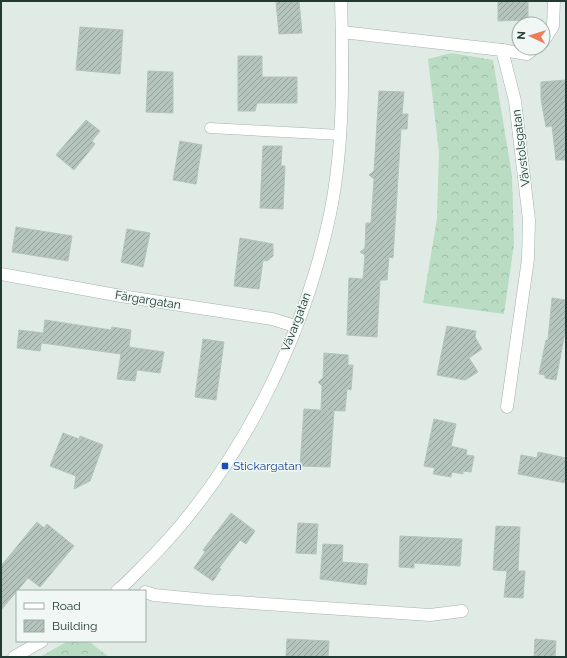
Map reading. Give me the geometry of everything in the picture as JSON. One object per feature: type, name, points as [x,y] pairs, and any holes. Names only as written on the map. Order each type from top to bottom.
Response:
[{"type":"street","name":"Vävargatan","points":[[121,588],[176,533],[225,466],[264,401],[295,326],[315,271],[330,213],[340,135],[342,32],[341,1]]},
{"type":"street","points":[[551,29],[553,26],[554,1]]},
{"type":"street","points":[[342,32],[511,51]]},
{"type":"street","name":"Vävstolsgatan","points":[[502,50],[515,101],[529,220],[528,258],[507,407]]},
{"type":"street","name":"Färgargatan","points":[[1,274],[121,296],[272,319],[295,326]]},
{"type":"street","points":[[121,588],[135,590]]},
{"type":"street","points":[[146,592],[154,595],[207,600],[430,615],[462,611]]},
{"type":"street","points":[[14,657],[40,642]]},
{"type":"lane","points":[[210,128],[340,135]]},
{"type":"green space","points":[[451,53],[493,60],[512,176],[514,244],[504,314],[423,303],[437,218],[439,152],[428,59]]},
{"type":"green space","points":[[66,642],[89,642],[109,657],[40,657]]},
{"type":"building","points":[[276,1],[299,1],[302,33],[279,34]]},
{"type":"building","points":[[498,1],[528,1],[528,16],[511,16],[511,21],[498,21]]},
{"type":"building","points":[[80,27],[123,30],[120,74],[76,70]]},
{"type":"building","points":[[238,56],[262,56],[262,77],[297,77],[297,103],[257,103],[255,111],[238,111]]},
{"type":"building","points":[[148,71],[173,72],[173,113],[146,112]]},
{"type":"building","points":[[566,80],[566,160],[556,160],[552,126],[546,127],[541,99],[541,82]]},
{"type":"building","points":[[379,91],[404,92],[402,114],[408,114],[407,129],[401,129],[393,258],[389,257],[387,280],[380,280],[377,337],[347,335],[349,278],[363,279],[365,255],[360,252],[365,248],[366,223],[371,223],[374,179],[369,175],[374,171]]},
{"type":"building","points":[[86,120],[100,131],[92,141],[95,144],[74,170],[56,155]]},
{"type":"building","points":[[180,141],[202,145],[196,184],[173,180]]},
{"type":"building","points":[[263,146],[282,146],[281,166],[285,166],[283,209],[260,208]]},
{"type":"building","points":[[16,227],[72,236],[68,261],[12,252]]},
{"type":"building","points":[[127,229],[150,233],[143,267],[121,262]]},
{"type":"building","points":[[240,238],[273,244],[273,256],[267,261],[263,260],[259,289],[234,286]]},
{"type":"building","points":[[552,298],[566,300],[566,327],[556,380],[545,378],[545,375],[539,374],[546,340],[548,340]]},
{"type":"building","points":[[45,320],[111,330],[112,327],[131,330],[129,347],[164,352],[160,373],[137,370],[135,381],[117,379],[121,354],[42,343]]},
{"type":"building","points":[[447,326],[476,331],[475,337],[482,349],[469,358],[478,372],[465,380],[437,375]]},
{"type":"building","points":[[19,330],[43,333],[40,351],[17,348]]},
{"type":"building","points":[[203,339],[224,342],[216,400],[195,397]]},
{"type":"building","points":[[324,353],[348,355],[348,365],[353,365],[351,390],[347,389],[345,411],[321,410],[322,386],[318,382],[323,378]]},
{"type":"building","points":[[304,409],[334,411],[330,467],[300,466]]},
{"type":"building","points":[[434,419],[456,424],[451,446],[467,450],[466,455],[474,456],[471,472],[463,471],[463,474],[452,472],[451,477],[433,474],[435,468],[424,466]]},
{"type":"building","points":[[63,433],[79,439],[80,436],[103,445],[90,481],[74,489],[76,476],[50,466]]},
{"type":"building","points":[[538,452],[566,458],[566,483],[518,474],[521,455],[537,458]]},
{"type":"building","points":[[231,513],[255,531],[246,544],[240,540],[219,568],[221,569],[213,581],[194,568],[205,552],[203,550]]},
{"type":"building","points":[[37,522],[44,528],[47,524],[74,546],[40,587],[28,578],[18,590],[16,590],[16,592],[1,610],[1,566]]},
{"type":"building","points":[[298,523],[318,524],[316,554],[296,553]]},
{"type":"building","points":[[496,526],[520,527],[518,571],[525,571],[523,598],[504,597],[507,571],[493,570]]},
{"type":"building","points":[[400,536],[462,539],[460,566],[414,563],[414,568],[399,567]]},
{"type":"building","points":[[323,544],[343,545],[342,562],[368,564],[366,585],[320,579]]},
{"type":"building","points":[[287,639],[329,641],[328,657],[286,657]]},
{"type":"building","points":[[535,639],[556,641],[555,657],[534,657]]},
{"type":"place","name":"Stickargatan","points":[[225,466]]}]
